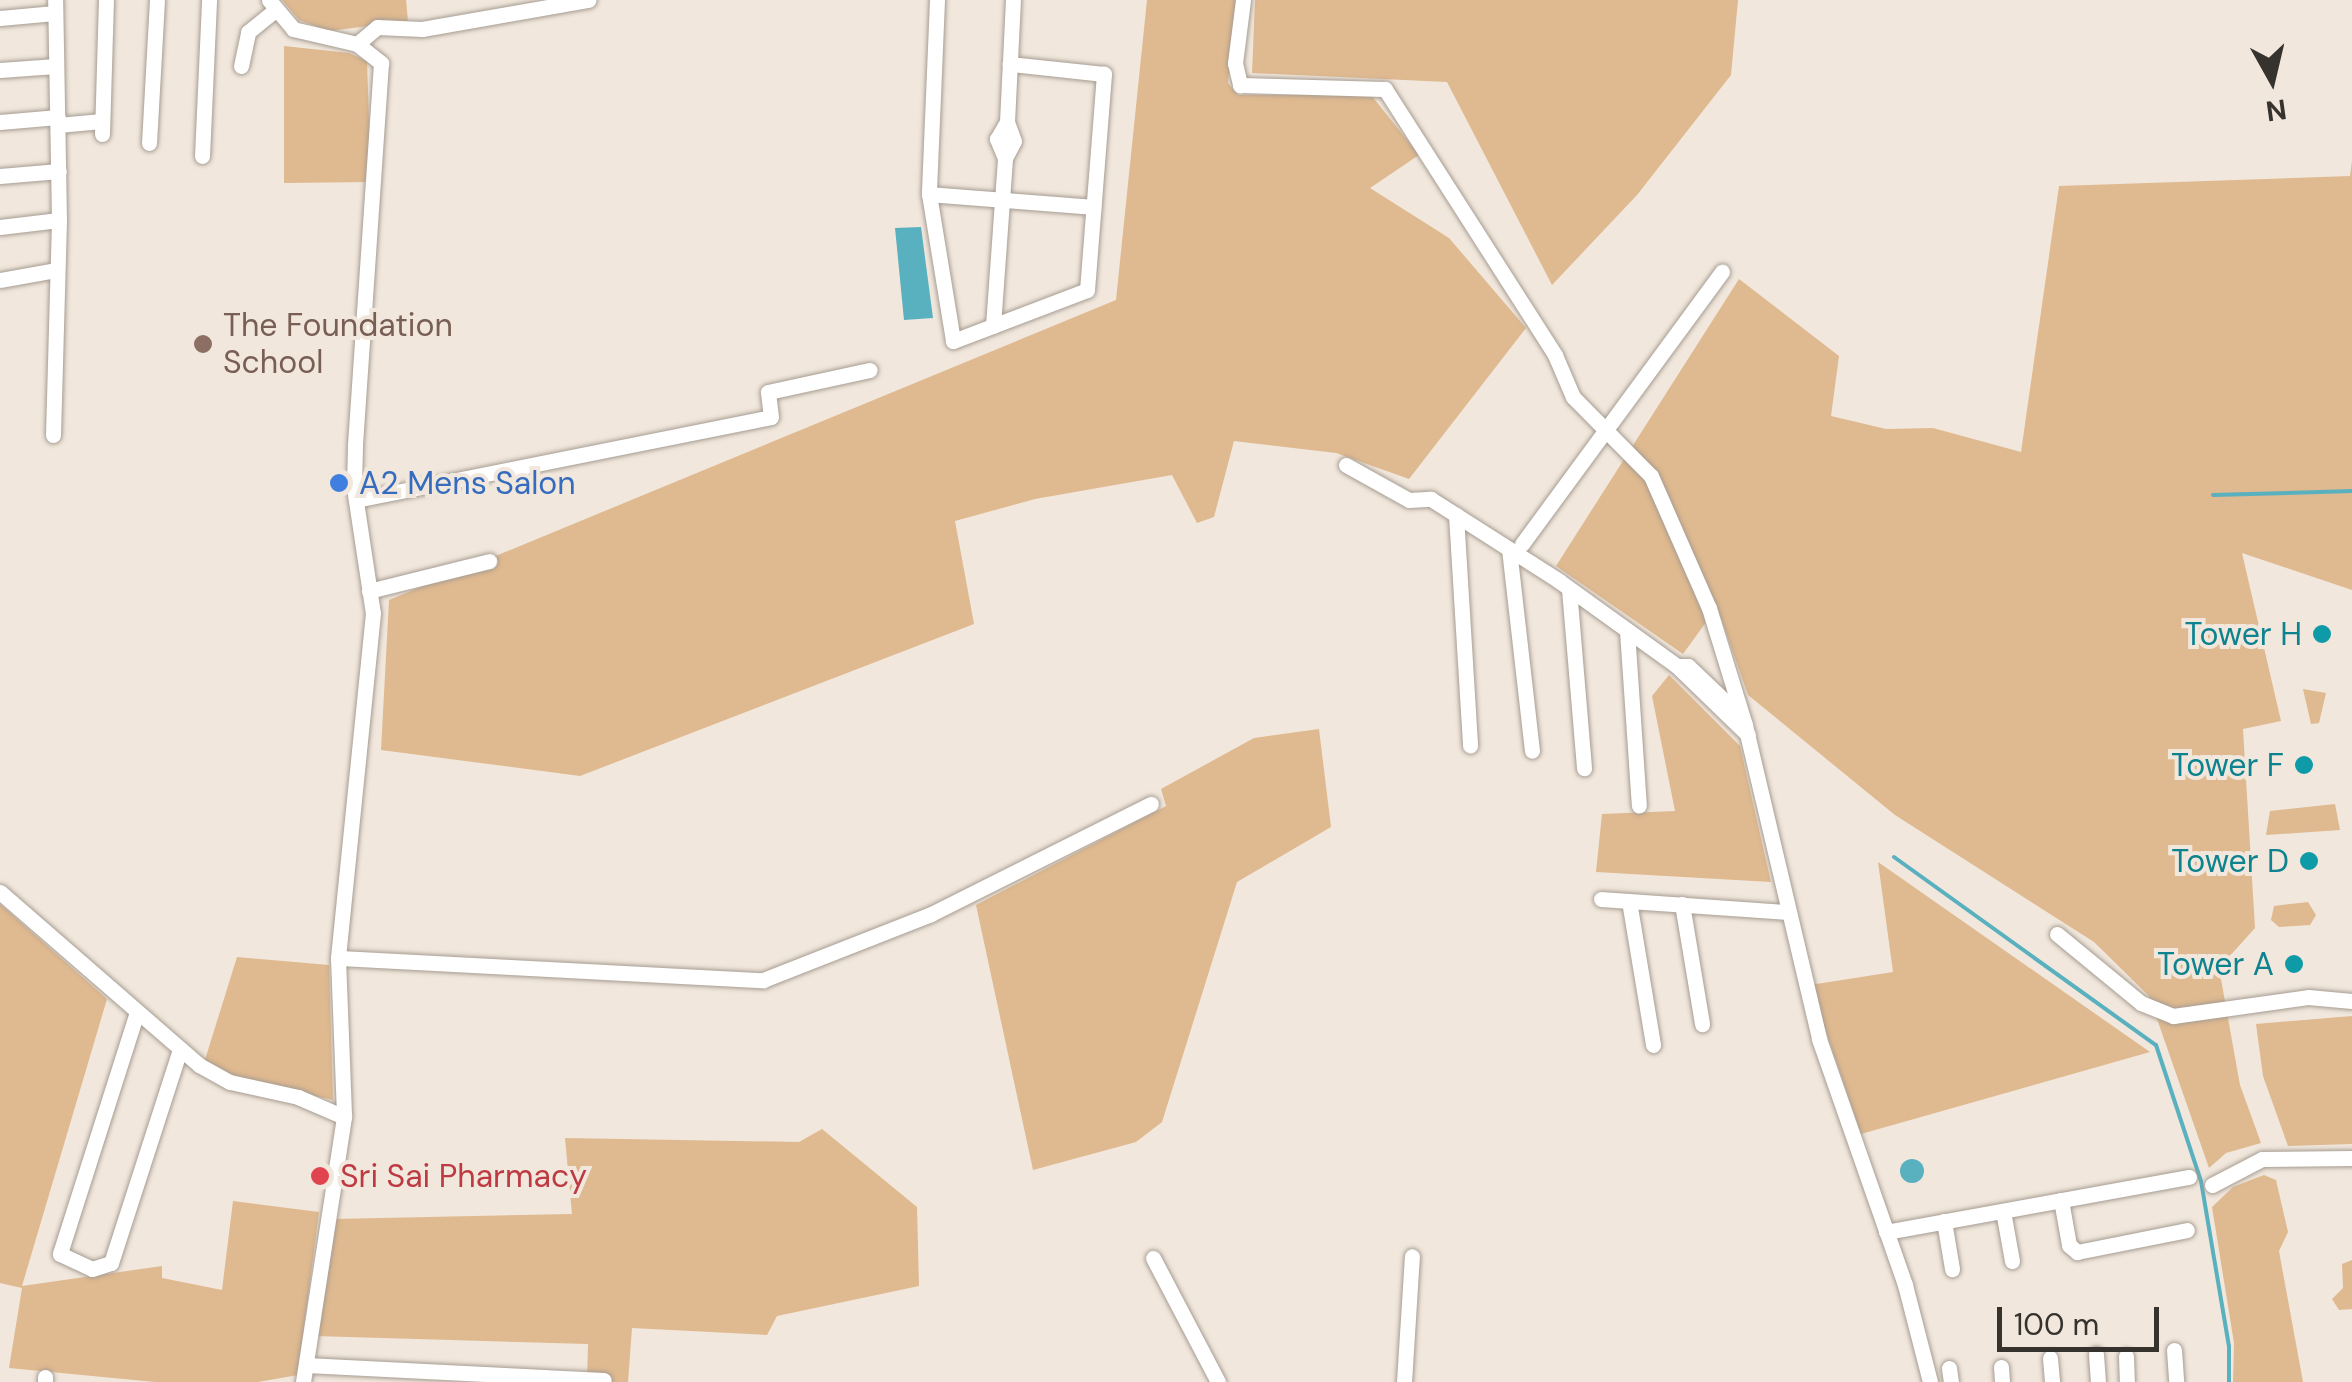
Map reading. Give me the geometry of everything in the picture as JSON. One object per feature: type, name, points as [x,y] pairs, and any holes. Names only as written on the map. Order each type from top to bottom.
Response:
[{"type":"street","points":[[0,122],[58,121],[102,127],[106,0]]},
{"type":"street","points":[[149,143],[157,0]]},
{"type":"street","points":[[202,156],[209,0]]},
{"type":"street","points":[[356,44],[377,27],[422,29],[589,0]]},
{"type":"street","points":[[937,0],[929,194],[952,341],[1086,290],[1104,74],[1010,64]]},
{"type":"street","points":[[993,326],[1004,158],[998,140],[1007,122],[1013,0]]},
{"type":"street","points":[[1243,0],[1235,63],[1240,84],[1386,89],[1555,355],[1572,397],[1651,476],[1708,608],[1746,727],[1785,912],[1819,1039],[1886,1232],[1930,1382]]},
{"type":"street","points":[[240,66],[248,32],[272,5],[306,36],[356,44],[380,63],[356,500],[373,614],[338,958],[344,1117],[304,1374],[604,1380]]},
{"type":"street","points":[[0,18],[55,6],[59,220],[53,435]]},
{"type":"street","points":[[0,70],[56,66]]},
{"type":"street","points":[[0,176],[59,170]]},
{"type":"street","points":[[929,194],[1093,207]]},
{"type":"street","points":[[0,226],[59,220]]},
{"type":"street","points":[[0,280],[56,270]]},
{"type":"street","points":[[1532,752],[1516,546],[1722,272]]},
{"type":"street","points":[[356,500],[771,416],[768,392],[870,370]]},
{"type":"street","points":[[1346,465],[1400,496],[1432,498],[1516,546],[1677,666],[1746,727]]},
{"type":"street","points":[[1456,514],[1470,746]]},
{"type":"street","points":[[369,591],[489,562]]},
{"type":"street","points":[[1569,589],[1584,768]]},
{"type":"street","points":[[1627,631],[1639,806]]},
{"type":"street","points":[[338,958],[763,980],[931,914],[1151,804]]},
{"type":"street","points":[[0,892],[180,1049],[230,1082],[298,1096],[344,1117]]},
{"type":"street","points":[[1601,899],[1785,912]]},
{"type":"street","points":[[1629,901],[1652,1045]]},
{"type":"street","points":[[1682,904],[1702,1024]]},
{"type":"street","points":[[2057,934],[2141,1004],[2173,1016],[2308,998],[2352,1001]]},
{"type":"street","points":[[137,1012],[60,1254],[92,1270],[111,1263],[180,1049]]},
{"type":"street","points":[[2212,1185],[2262,1160],[2352,1158]]},
{"type":"street","points":[[1886,1232],[2189,1177]]},
{"type":"street","points":[[2061,1200],[2069,1245],[2077,1252],[2187,1230]]},
{"type":"street","points":[[2003,1211],[2012,1261]]},
{"type":"street","points":[[1944,1221],[1952,1269]]},
{"type":"street","points":[[1404,1382],[1412,1256]]},
{"type":"street","points":[[1153,1258],[1218,1382]]},
{"type":"street","points":[[2174,1350],[2176,1382]]},
{"type":"street","points":[[2096,1354],[2098,1382]]},
{"type":"street","points":[[2126,1356],[2127,1382]]},
{"type":"street","points":[[2050,1358],[2052,1382]]},
{"type":"shaded area","points":[[282,0],[406,0],[408,21],[329,31],[299,20]]},
{"type":"shaded area","points":[[1147,0],[1236,0],[1228,83],[1238,95],[1371,95],[1419,155],[1370,188],[1449,238],[1526,328],[1409,479],[1336,453],[1234,441],[1214,517],[1197,523],[1172,475],[1035,499],[955,521],[974,624],[580,776],[381,750],[389,600],[1116,300]]},
{"type":"shaded area","points":[[1255,0],[1738,0],[1731,75],[1637,195],[1552,285],[1447,82],[1252,73]]},
{"type":"shaded area","points":[[284,46],[349,53],[367,61],[371,182],[284,183]]},
{"type":"shaded area","points":[[2352,161],[2352,590],[2242,553],[2281,721],[2243,729],[2255,928],[2219,968],[2240,1085],[2261,1143],[2226,1153],[2209,1168],[2149,996],[2094,942],[1895,815],[1748,695],[1717,607],[1683,654],[1556,566],[1739,279],[1839,356],[1831,416],[1886,429],[1933,428],[2021,452],[2059,186],[2350,176]]},
{"type":"shaded area","points":[[1669,675],[1740,746],[1771,882],[1596,872],[1602,814],[1675,811],[1652,696]]},
{"type":"shaded area","points":[[2303,689],[2326,693],[2319,723],[2311,724]]},
{"type":"shaded area","points":[[1319,729],[1331,827],[1237,882],[1162,1122],[1136,1142],[1033,1170],[976,905],[1166,806],[1161,789],[1254,738]]},
{"type":"shaded area","points":[[2335,804],[2340,830],[2266,835],[2270,811]]},
{"type":"shaded area","points":[[1878,862],[2150,1052],[1861,1134],[1810,985],[1893,972]]},
{"type":"shaded area","points":[[2308,902],[2316,915],[2310,925],[2279,927],[2271,920],[2274,906]]},
{"type":"shaded area","points":[[0,904],[107,999],[22,1286],[162,1266],[162,1278],[222,1290],[233,1201],[319,1212],[298,1375],[258,1382],[155,1382],[9,1368],[22,1288],[0,1283]]},
{"type":"shaded area","points":[[237,957],[329,965],[333,1100],[240,1079],[204,1063]]},
{"type":"shaded area","points":[[2352,1016],[2352,1144],[2288,1146],[2263,1076],[2256,1024]]},
{"type":"shaded area","points":[[822,1129],[917,1207],[919,1286],[777,1316],[767,1335],[632,1328],[628,1382],[587,1382],[588,1344],[315,1336],[334,1219],[572,1214],[565,1138],[799,1142]]},
{"type":"shaded area","points":[[2264,1175],[2276,1180],[2288,1232],[2279,1251],[2303,1382],[2233,1382],[2234,1343],[2212,1207],[2233,1187]]},
{"type":"shaded area","points":[[2352,1260],[2352,1309],[2339,1310],[2332,1299],[2343,1288],[2342,1264]]},
{"type":"water","points":[[921,227],[933,318],[904,320],[895,228]]},
{"type":"water","points":[[1912,1159],[1921,1162],[1921,1180],[1912,1183],[1903,1180],[1900,1171],[1903,1162]]},
{"type":"waterway","points":[[2213,495],[2352,491]]},
{"type":"waterway","points":[[1894,857],[2156,1045],[2201,1181],[2229,1346],[2229,1382]]},
{"type":"place","name":"The Foundation School","points":[[203,344]]},
{"type":"place","name":"A2 Mens Salon","points":[[339,483]]},
{"type":"place","name":"Tower H","points":[[2322,634]]},
{"type":"place","name":"Tower F","points":[[2304,765]]},
{"type":"place","name":"Tower D","points":[[2309,861]]},
{"type":"place","name":"Tower A","points":[[2294,964]]},
{"type":"place","name":"Sri Sai Pharmacy","points":[[320,1176]]}]
